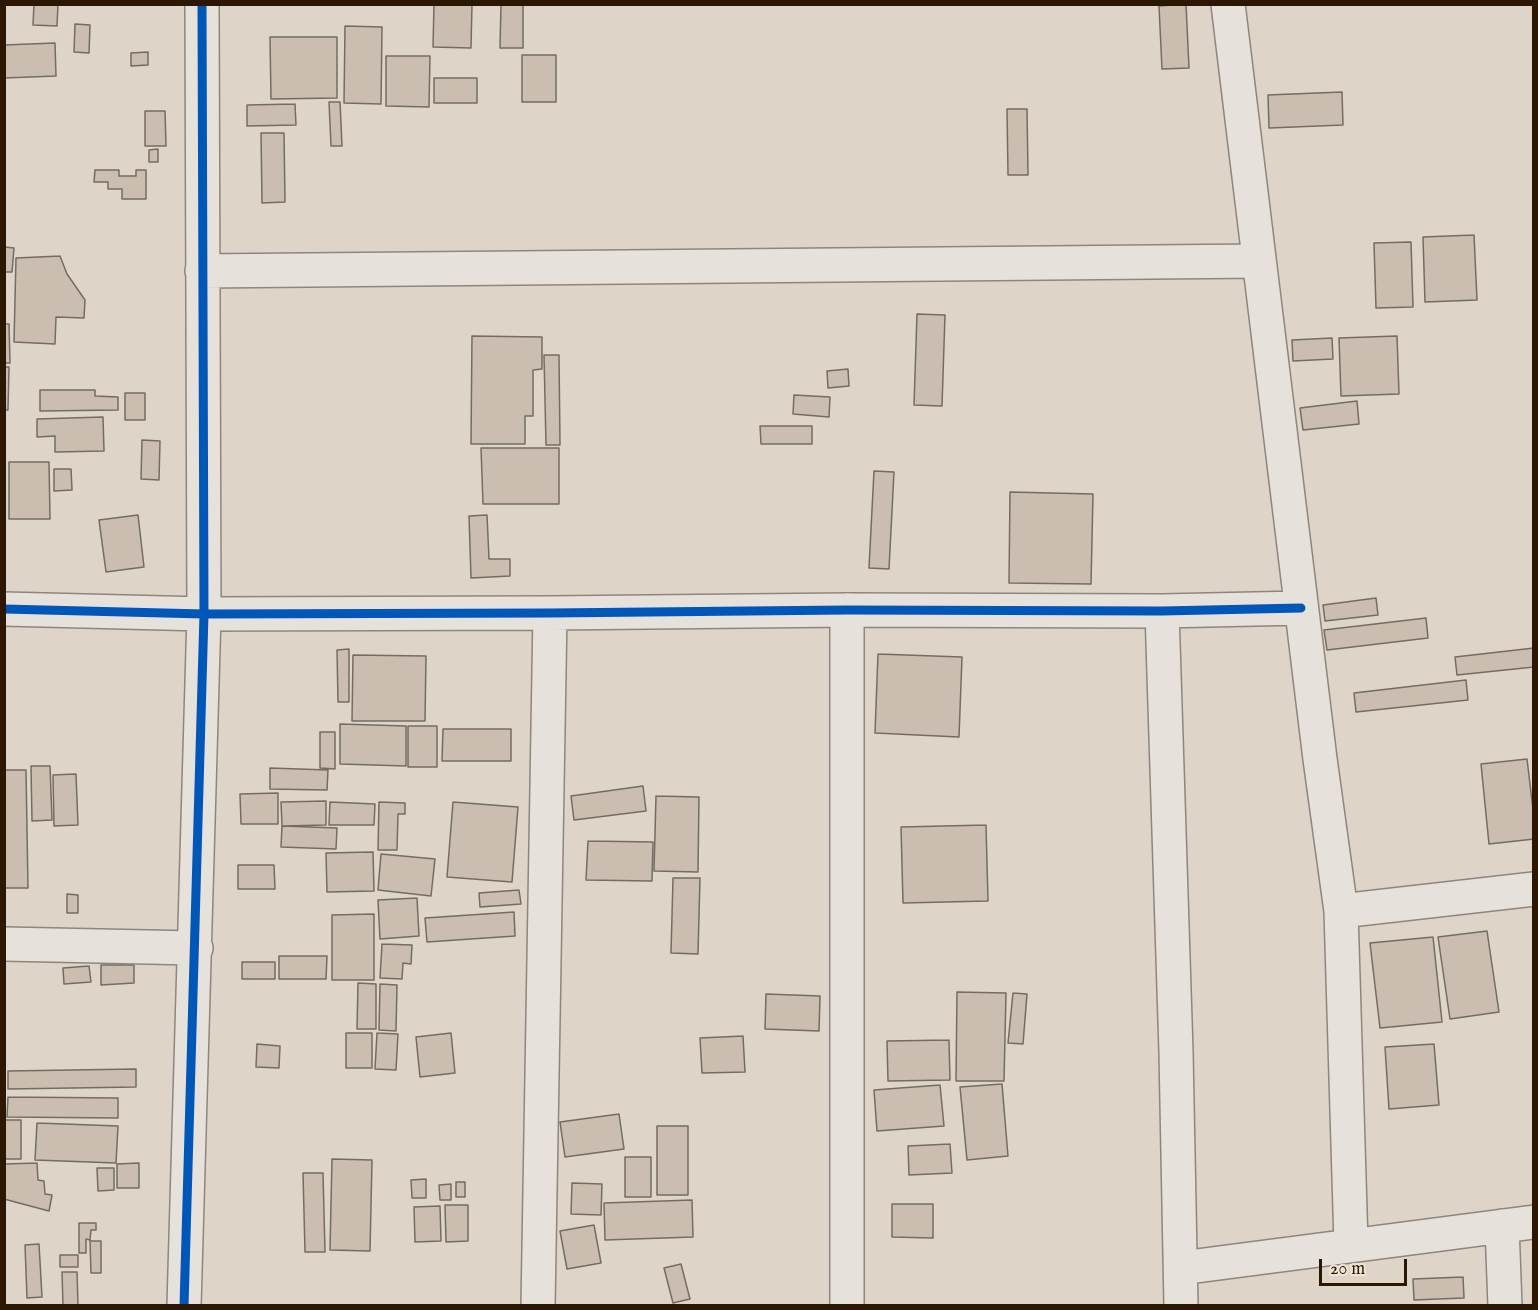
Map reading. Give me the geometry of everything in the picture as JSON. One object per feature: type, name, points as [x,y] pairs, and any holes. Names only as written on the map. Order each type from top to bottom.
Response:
[{"type":"street","points":[[184,1305],[204,614],[202,4]]},
{"type":"street","points":[[1228,4],[1301,608],[1341,911],[1351,1245]]},
{"type":"street","points":[[202,271],[1259,261]]},
{"type":"street","points":[[4,609],[204,614],[847,610],[1162,611],[1301,608]]},
{"type":"street","points":[[847,610],[847,1305]]},
{"type":"street","points":[[1162,611],[1181,1305]]},
{"type":"street","points":[[538,1305],[550,613]]},
{"type":"street","points":[[1341,911],[1533,889]]},
{"type":"street","points":[[4,944],[196,948]]},
{"type":"street","points":[[1180,1268],[1533,1222]]},
{"type":"street","points":[[1502,1226],[1505,1305]]},
{"type":"building","points":[[34,4],[58,4],[57,26],[33,25]]},
{"type":"building","points":[[434,4],[472,4],[471,48],[433,47]]},
{"type":"building","points":[[501,4],[523,4],[523,48],[500,48]]},
{"type":"building","points":[[1186,4],[1189,68],[1162,69],[1159,6]]},
{"type":"building","points":[[75,24],[90,25],[89,53],[74,52]]},
{"type":"building","points":[[345,26],[382,27],[381,104],[344,103]]},
{"type":"building","points":[[270,37],[337,37],[337,98],[271,99]]},
{"type":"building","points":[[55,43],[56,76],[4,78],[4,45]]},
{"type":"building","points":[[148,52],[148,65],[131,66],[131,53]]},
{"type":"building","points":[[522,55],[556,55],[556,102],[522,102]]},
{"type":"building","points":[[386,56],[430,56],[429,107],[386,106]]},
{"type":"building","points":[[434,78],[477,78],[477,103],[434,103]]},
{"type":"building","points":[[1342,92],[1343,125],[1269,128],[1268,95]]},
{"type":"building","points":[[329,102],[340,102],[342,146],[331,146]]},
{"type":"building","points":[[295,104],[296,125],[247,126],[247,105]]},
{"type":"building","points":[[1007,109],[1027,109],[1028,175],[1008,175]]},
{"type":"building","points":[[145,111],[165,111],[166,146],[145,146]]},
{"type":"building","points":[[261,133],[284,133],[285,202],[262,203]]},
{"type":"building","points":[[158,149],[158,162],[149,162],[149,150]]},
{"type":"building","points":[[95,170],[119,170],[119,176],[136,176],[136,170],[146,170],[146,199],[122,199],[122,189],[108,189],[108,182],[94,182]]},
{"type":"building","points":[[1474,235],[1477,300],[1425,302],[1423,237]]},
{"type":"building","points":[[1411,242],[1413,307],[1376,308],[1374,243]]},
{"type":"building","points":[[4,247],[14,248],[12,272],[4,272]]},
{"type":"building","points":[[60,256],[67,274],[85,300],[84,318],[56,317],[55,344],[14,342],[16,258]]},
{"type":"building","points":[[917,314],[945,315],[942,406],[914,405]]},
{"type":"building","points":[[4,324],[9,324],[10,363],[4,363]]},
{"type":"building","points":[[472,336],[542,337],[542,369],[533,370],[533,416],[525,416],[525,444],[471,444]]},
{"type":"building","points":[[1397,336],[1399,394],[1341,396],[1339,338]]},
{"type":"building","points":[[1332,338],[1333,359],[1293,361],[1292,340]]},
{"type":"building","points":[[544,355],[559,355],[560,445],[546,445]]},
{"type":"building","points":[[4,367],[9,367],[8,410],[4,410]]},
{"type":"building","points":[[848,369],[849,386],[828,388],[827,371]]},
{"type":"building","points":[[40,390],[95,390],[95,396],[118,397],[118,410],[40,411]]},
{"type":"building","points":[[125,393],[145,393],[145,420],[125,420]]},
{"type":"building","points":[[794,395],[830,397],[829,417],[793,414]]},
{"type":"building","points":[[1357,401],[1359,424],[1303,430],[1300,408]]},
{"type":"building","points":[[103,417],[104,451],[55,452],[55,436],[37,437],[37,419]]},
{"type":"building","points":[[760,426],[812,426],[812,444],[761,444]]},
{"type":"building","points":[[142,440],[160,441],[159,480],[141,479]]},
{"type":"building","points":[[481,448],[559,448],[559,504],[483,504]]},
{"type":"building","points":[[9,462],[49,462],[50,519],[9,519]]},
{"type":"building","points":[[54,469],[71,469],[72,490],[54,491]]},
{"type":"building","points":[[874,471],[894,472],[889,569],[869,568]]},
{"type":"building","points":[[1010,492],[1093,494],[1091,584],[1009,583]]},
{"type":"building","points":[[138,515],[144,567],[106,572],[99,520]]},
{"type":"building","points":[[487,515],[489,559],[510,559],[510,576],[471,578],[469,516]]},
{"type":"building","points":[[1376,598],[1378,615],[1325,621],[1323,605]]},
{"type":"building","points":[[1426,618],[1428,638],[1327,650],[1324,630]]},
{"type":"building","points":[[1534,648],[1534,667],[1457,675],[1455,657]]},
{"type":"building","points":[[349,649],[349,702],[338,702],[337,650]]},
{"type":"building","points":[[878,654],[962,657],[959,737],[875,733]]},
{"type":"building","points":[[353,655],[426,656],[425,721],[352,721]]},
{"type":"building","points":[[1466,680],[1468,700],[1356,712],[1354,693]]},
{"type":"building","points":[[340,724],[406,726],[406,766],[340,764]]},
{"type":"building","points":[[408,726],[437,726],[437,767],[408,767]]},
{"type":"building","points":[[443,729],[511,729],[511,761],[442,761]]},
{"type":"building","points":[[320,732],[335,732],[335,769],[320,768]]},
{"type":"building","points":[[1527,759],[1534,818],[1534,839],[1489,844],[1481,764]]},
{"type":"building","points":[[31,766],[50,766],[52,820],[32,821]]},
{"type":"building","points":[[270,768],[328,770],[327,790],[270,789]]},
{"type":"building","points":[[4,770],[26,770],[28,888],[4,888]]},
{"type":"building","points":[[76,774],[78,825],[54,826],[53,775]]},
{"type":"building","points":[[643,786],[646,811],[574,820],[571,796]]},
{"type":"building","points":[[278,793],[278,824],[241,824],[240,794]]},
{"type":"building","points":[[656,796],[699,797],[698,872],[654,871]]},
{"type":"building","points":[[326,801],[326,825],[282,826],[281,802]]},
{"type":"building","points":[[330,802],[375,804],[374,825],[329,825]]},
{"type":"building","points":[[379,802],[405,803],[405,814],[398,814],[397,850],[378,850]]},
{"type":"building","points":[[453,802],[518,807],[512,882],[447,877]]},
{"type":"building","points":[[986,825],[988,901],[903,903],[901,827]]},
{"type":"building","points":[[282,826],[337,828],[336,849],[281,847]]},
{"type":"building","points":[[588,841],[653,842],[652,881],[586,880]]},
{"type":"building","points":[[373,852],[374,891],[327,892],[326,853]]},
{"type":"building","points":[[381,854],[435,859],[431,896],[378,890]]},
{"type":"building","points":[[238,865],[274,865],[275,889],[238,889]]},
{"type":"building","points":[[673,878],[700,878],[698,954],[671,953]]},
{"type":"building","points":[[519,890],[521,904],[480,907],[479,893]]},
{"type":"building","points":[[67,894],[78,895],[78,913],[67,913]]},
{"type":"building","points":[[417,898],[419,936],[380,939],[378,900]]},
{"type":"building","points":[[514,912],[515,936],[427,942],[425,918]]},
{"type":"building","points":[[374,914],[374,980],[332,980],[332,915]]},
{"type":"building","points":[[1487,931],[1499,1012],[1450,1019],[1438,937]]},
{"type":"building","points":[[1433,937],[1442,1022],[1380,1028],[1370,943]]},
{"type":"building","points":[[382,944],[412,945],[411,964],[403,963],[402,979],[380,978]]},
{"type":"building","points":[[279,956],[327,956],[326,979],[279,979]]},
{"type":"building","points":[[242,962],[275,962],[275,979],[242,979]]},
{"type":"building","points":[[101,965],[134,965],[134,983],[101,985]]},
{"type":"building","points":[[89,966],[91,982],[64,984],[63,968]]},
{"type":"building","points":[[358,983],[376,984],[376,1029],[357,1029]]},
{"type":"building","points":[[380,984],[397,985],[396,1031],[379,1030]]},
{"type":"building","points":[[957,992],[1006,993],[1004,1081],[956,1081]]},
{"type":"building","points":[[1013,993],[1027,994],[1023,1044],[1008,1043]]},
{"type":"building","points":[[766,994],[820,996],[819,1031],[765,1029]]},
{"type":"building","points":[[346,1033],[372,1033],[372,1068],[346,1068]]},
{"type":"building","points":[[377,1033],[398,1034],[396,1070],[375,1069]]},
{"type":"building","points":[[451,1033],[455,1073],[420,1077],[416,1037]]},
{"type":"building","points":[[743,1036],[745,1072],[702,1073],[700,1038]]},
{"type":"building","points":[[949,1040],[950,1080],[888,1081],[887,1041]]},
{"type":"building","points":[[257,1044],[280,1046],[279,1068],[256,1067]]},
{"type":"building","points":[[1434,1044],[1439,1105],[1389,1109],[1385,1047]]},
{"type":"building","points":[[136,1069],[136,1087],[8,1089],[8,1071]]},
{"type":"building","points":[[1002,1084],[1008,1156],[967,1160],[960,1087]]},
{"type":"building","points":[[940,1085],[944,1126],[877,1131],[874,1090]]},
{"type":"building","points":[[8,1097],[118,1098],[118,1118],[7,1117]]},
{"type":"building","points":[[619,1114],[624,1149],[565,1157],[560,1122]]},
{"type":"building","points":[[4,1120],[21,1120],[21,1159],[4,1159]]},
{"type":"building","points":[[37,1123],[118,1126],[116,1163],[35,1160]]},
{"type":"building","points":[[657,1126],[688,1126],[688,1195],[657,1195]]},
{"type":"building","points":[[950,1144],[952,1173],[909,1175],[908,1146]]},
{"type":"building","points":[[625,1157],[651,1157],[651,1197],[625,1197]]},
{"type":"building","points":[[332,1159],[372,1160],[370,1251],[330,1250]]},
{"type":"building","points":[[37,1163],[38,1180],[44,1181],[45,1194],[52,1195],[49,1211],[4,1199],[4,1164]]},
{"type":"building","points":[[139,1163],[139,1188],[117,1188],[117,1164]]},
{"type":"building","points":[[97,1168],[114,1168],[114,1190],[98,1191]]},
{"type":"building","points":[[303,1173],[323,1173],[325,1252],[305,1252]]},
{"type":"building","points":[[426,1179],[426,1198],[412,1198],[411,1180]]},
{"type":"building","points":[[456,1182],[465,1182],[465,1197],[456,1197]]},
{"type":"building","points":[[572,1183],[602,1184],[601,1215],[571,1214]]},
{"type":"building","points":[[451,1184],[451,1200],[440,1200],[439,1185]]},
{"type":"building","points":[[692,1200],[693,1237],[605,1240],[604,1203]]},
{"type":"building","points":[[892,1204],[933,1204],[933,1238],[892,1237]]},
{"type":"building","points":[[445,1205],[468,1205],[468,1241],[446,1242]]},
{"type":"building","points":[[440,1206],[441,1241],[415,1242],[414,1207]]},
{"type":"building","points":[[79,1223],[96,1223],[96,1230],[91,1230],[90,1240],[86,1239],[86,1253],[79,1253]]},
{"type":"building","points":[[594,1225],[601,1263],[567,1269],[560,1231]]},
{"type":"building","points":[[90,1241],[101,1241],[101,1273],[91,1273]]},
{"type":"building","points":[[39,1244],[42,1297],[27,1298],[25,1245]]},
{"type":"building","points":[[60,1255],[78,1255],[78,1267],[60,1267]]},
{"type":"building","points":[[681,1264],[690,1299],[673,1303],[664,1268]]},
{"type":"building","points":[[62,1272],[77,1272],[78,1306],[63,1306]]},
{"type":"building","points":[[1463,1277],[1464,1298],[1414,1300],[1413,1279]]},
{"type":"cycle path","points":[[184,1306],[204,614],[202,4]]},
{"type":"cycle path","points":[[4,609],[204,614],[847,610],[1162,611],[1301,608]]}]
